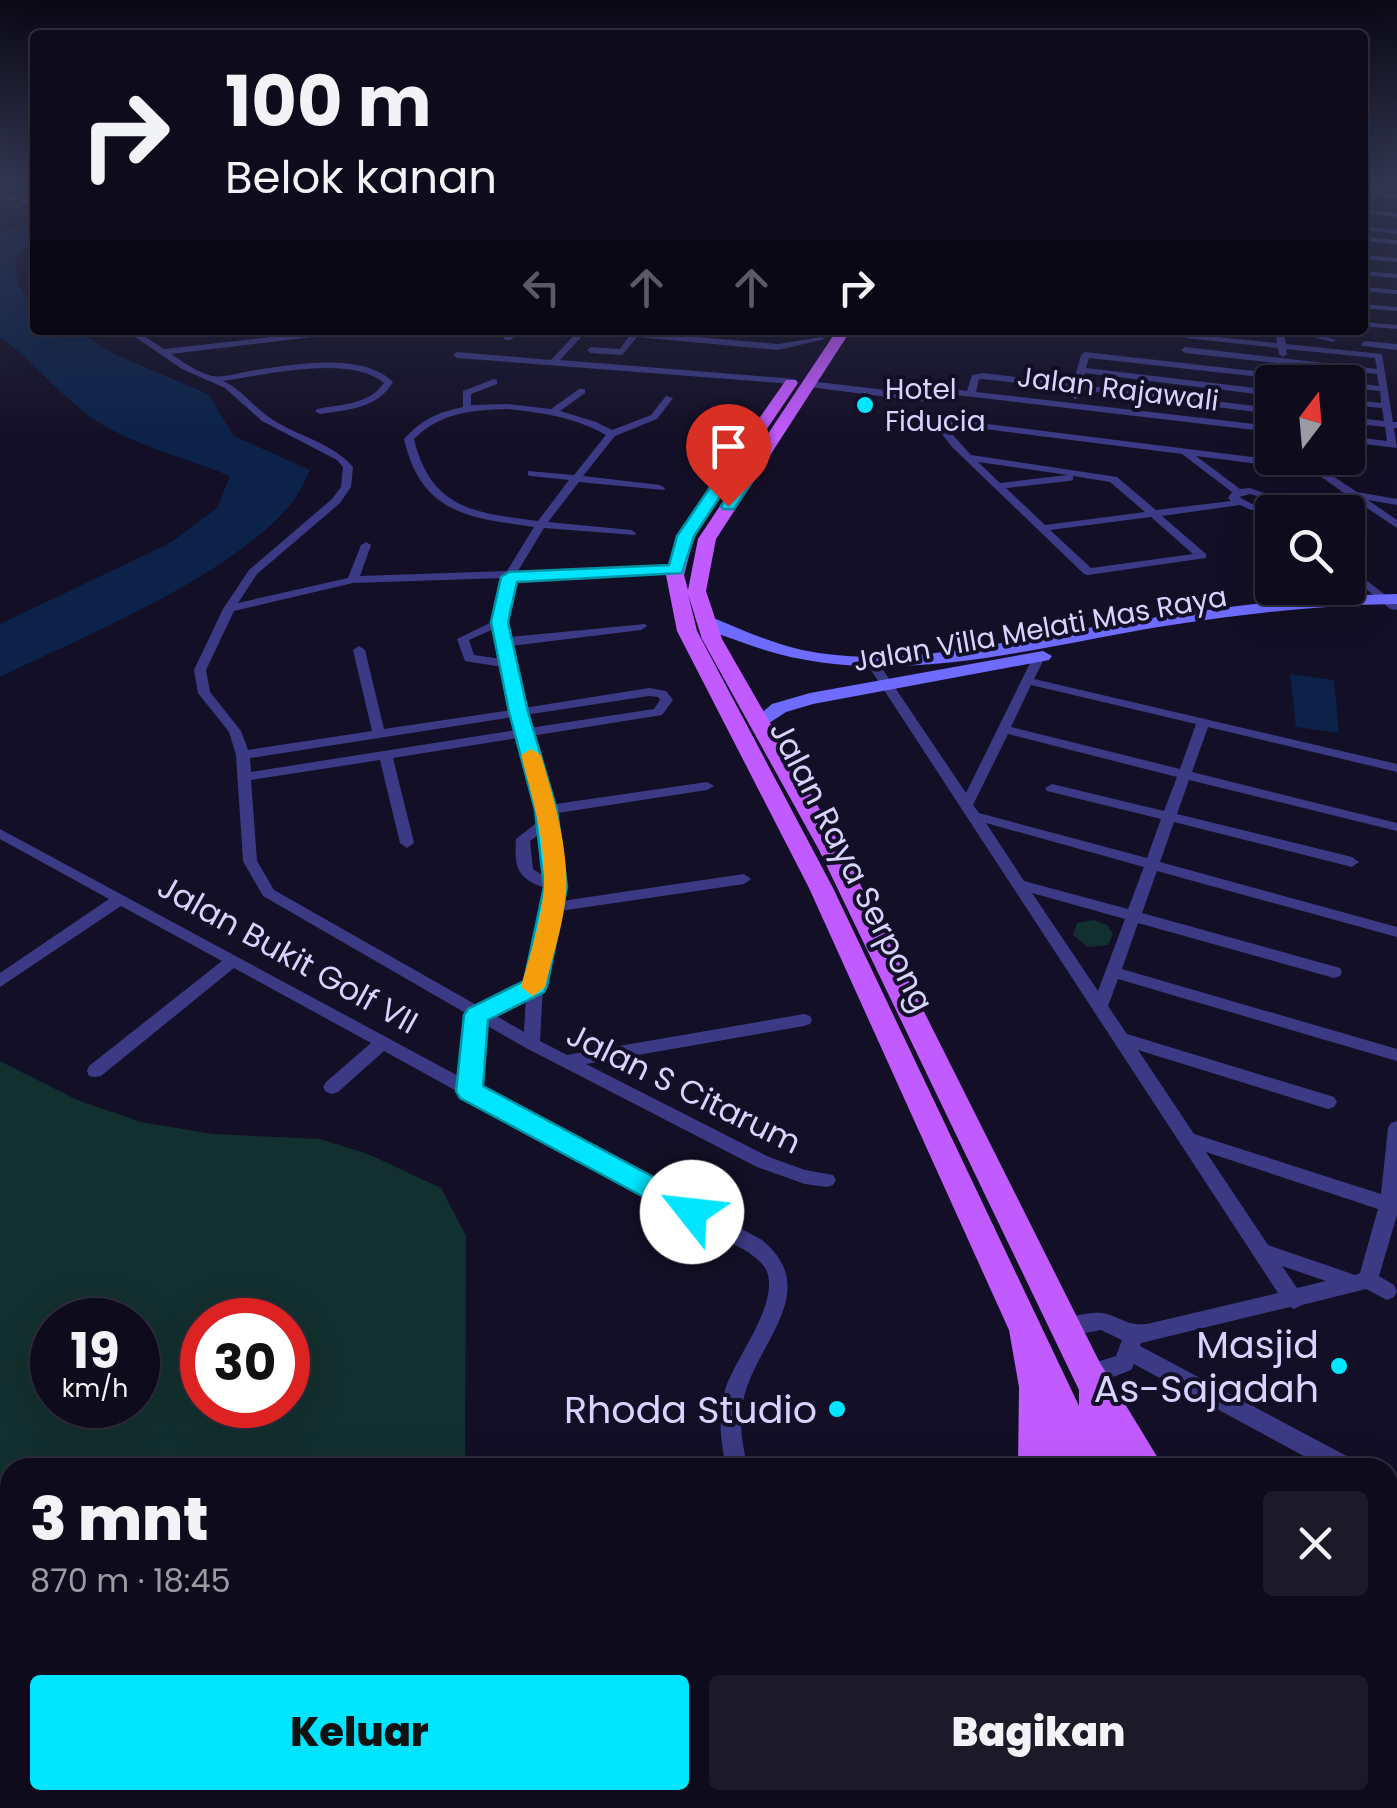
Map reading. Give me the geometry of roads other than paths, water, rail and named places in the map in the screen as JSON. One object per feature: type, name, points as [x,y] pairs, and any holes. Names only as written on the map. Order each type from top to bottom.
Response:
[{"type":"main road","name":"Jalan Raya Serpong","points":[[801,383],[824,335]]},
{"type":"main road","name":"Jalan Raya Serpong","points":[[840,335],[686,536],[676,572],[687,631],[821,888],[1026,1330],[1036,1387],[1036,1458]]},
{"type":"main road","name":"Jalan Raya Serpong","points":[[750,457],[701,554],[697,590],[705,621],[726,666],[831,850],[1092,1382],[1140,1458]]},
{"type":"main road","points":[[1026,1330],[1064,1413],[1070,1458]]},
{"type":"main road","points":[[1092,1382],[1096,1428],[1106,1458]]},
{"type":"street","points":[[1368,274],[1397,276]]},
{"type":"street","points":[[1368,290],[1397,292]]},
{"type":"street","points":[[1368,307],[1397,310]]},
{"type":"street","points":[[1368,325],[1397,327]]},
{"type":"street","points":[[138,335],[185,367],[216,379],[265,418],[340,458],[350,476],[328,509],[253,572],[229,609]]},
{"type":"street","points":[[164,352],[312,335]]},
{"type":"street","points":[[418,342],[429,335]]},
{"type":"street","points":[[554,362],[581,335]]},
{"type":"street","points":[[590,350],[622,352],[634,335]]},
{"type":"street","points":[[647,335],[778,346],[824,335]]},
{"type":"street","points":[[1177,418],[1186,335]]},
{"type":"street","points":[[1201,335],[1379,356],[1394,444],[1365,440]]},
{"type":"street","points":[[1277,335],[1283,346],[1283,365]]},
{"type":"street","points":[[1306,335],[1397,347]]},
{"type":"street","points":[[1184,350],[1382,372]]},
{"type":"street","points":[[1072,407],[1085,355],[1255,376]]},
{"type":"street","name":"Jalan Rajawali","points":[[458,356],[801,383],[928,399],[971,393],[1255,428]]},
{"type":"street","points":[[216,379],[351,365],[375,370],[390,382],[387,389],[367,402],[320,410]]},
{"type":"street","points":[[1080,370],[1255,391]]},
{"type":"street","points":[[971,393],[974,377],[983,376],[1255,409]]},
{"type":"street","points":[[467,406],[466,393],[494,382]]},
{"type":"street","points":[[1365,387],[1384,389]]},
{"type":"street","points":[[550,414],[582,391]]},
{"type":"street","points":[[532,1044],[535,986],[556,887],[547,815],[518,712],[500,622],[509,577],[542,524],[612,434],[654,416],[670,398]]},
{"type":"street","points":[[1365,404],[1386,406]]},
{"type":"street","points":[[612,434],[601,426],[525,409],[467,406],[438,414],[413,432],[410,446],[449,506],[542,524],[631,534]]},
{"type":"street","points":[[525,409],[530,416],[547,422],[578,420]]},
{"type":"street","points":[[970,458],[1113,479],[1202,557],[1094,573],[1084,568],[970,458],[947,434],[948,422],[1316,468],[1356,495]]},
{"type":"street","points":[[1365,422],[1393,425]]},
{"type":"street","points":[[1182,450],[1255,500]]},
{"type":"street","points":[[1196,452],[1242,495],[1255,500]]},
{"type":"street","points":[[531,472],[660,488]]},
{"type":"street","points":[[999,486],[1089,476]]},
{"type":"street","points":[[1044,528],[1156,514],[1242,495]]},
{"type":"street","points":[[1365,497],[1397,502]]},
{"type":"street","points":[[1365,501],[1397,524]]},
{"type":"street","points":[[354,580],[366,545]]},
{"type":"street","points":[[229,609],[354,580],[676,572]]},
{"type":"street","points":[[1365,584],[1387,603]]},
{"type":"street","points":[[1365,590],[1387,603]]},
{"type":"street","name":"Jalan Villa Melati Mas Raya","points":[[705,621],[789,653],[829,660],[871,661],[945,657],[1271,605],[1387,603]]},
{"type":"street","name":"Jalan Villa Melati Mas Raya","points":[[760,723],[784,706],[887,685],[1261,616],[1387,603]]},
{"type":"street","name":"Jalan S Citarum","points":[[229,609],[202,659],[200,682],[236,731],[243,755],[250,861],[268,893],[476,1015],[566,1062],[773,1167],[826,1180]]},
{"type":"street","points":[[500,622],[463,639],[469,658],[508,664]]},
{"type":"street","points":[[504,643],[641,626]]},
{"type":"street","points":[[360,650],[379,734]]},
{"type":"street","points":[[971,810],[1039,657]]},
{"type":"street","points":[[871,661],[1294,1300]]},
{"type":"street","points":[[1028,681],[1397,768]]},
{"type":"street","points":[[243,755],[649,692],[659,692],[667,700],[658,712],[244,777]]},
{"type":"street","points":[[1100,1005],[1203,722]]},
{"type":"street","points":[[1008,726],[1397,817]]},
{"type":"street","points":[[385,754],[407,843]]},
{"type":"street","points":[[1185,769],[1397,827]]},
{"type":"street","points":[[556,887],[530,878],[524,870],[523,839],[547,815],[707,786]]},
{"type":"street","points":[[1052,788],[1352,862]]},
{"type":"street","points":[[971,810],[1397,932]]},
{"type":"street","name":"Jalan Bukit Golf VII","points":[[5,842],[234,960],[755,1246],[771,1260],[779,1277],[776,1297],[735,1389],[731,1411],[735,1458]]},
{"type":"street","points":[[553,907],[744,880]]},
{"type":"street","points":[[1019,884],[1334,972]]},
{"type":"street","points":[[0,981],[120,899]]},
{"type":"street","points":[[95,1071],[234,960]]},
{"type":"street","points":[[1114,972],[1397,1055]]},
{"type":"street","points":[[469,1091],[476,1015],[535,986]]},
{"type":"street","points":[[566,1062],[804,1020]]},
{"type":"street","points":[[1122,1040],[1328,1102]]},
{"type":"street","points":[[332,1087],[382,1043]]},
{"type":"street","points":[[1364,1282],[1393,1206],[1397,1128]]},
{"type":"street","points":[[1188,1139],[1393,1206]]},
{"type":"street","points":[[1262,1252],[1387,1291]]},
{"type":"street","points":[[1126,1338],[1364,1282]]},
{"type":"street","points":[[1064,1328],[1102,1321],[1331,1458]]},
{"type":"street","points":[[1092,1382],[1124,1363],[1126,1338]]},
{"type":"water","points":[[0,268],[16,268],[21,288],[30,299],[30,335],[85,335],[114,354],[208,394],[234,436],[310,470],[291,504],[265,531],[232,556],[155,602],[0,677],[0,624],[170,543],[217,508],[230,476],[148,446],[100,423],[0,337]]},
{"type":"water","points":[[1290,674],[1334,680],[1339,733],[1296,727]]},
{"type":"place","name":"Hotel Fiducia","points":[[865,405]]},
{"type":"place","name":"Masjid As-Sajadah","points":[[1339,1366]]},
{"type":"place","name":"Rhoda Studio","points":[[837,1409]]}]
